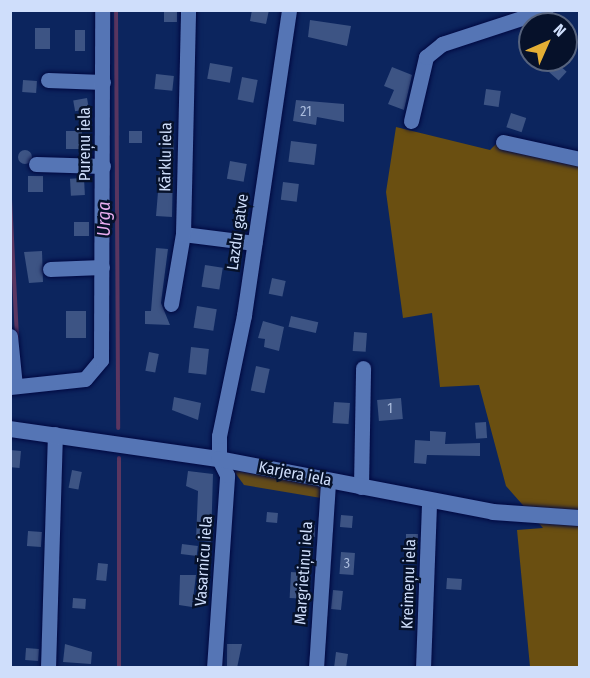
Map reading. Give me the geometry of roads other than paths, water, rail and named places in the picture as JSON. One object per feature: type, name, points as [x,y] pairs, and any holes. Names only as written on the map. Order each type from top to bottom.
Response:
[{"type":"street","name":"Pureņu iela","points":[[13,386],[85,379],[98,369],[102,349],[102,10]]},
{"type":"street","name":"Kārklu iela","points":[[171,304],[183,234],[188,10]]},
{"type":"street","name":"Lazdu gatve","points":[[219,459],[289,10]]},
{"type":"street","points":[[411,121],[426,57],[442,44],[546,10]]},
{"type":"street","points":[[48,80],[103,82]]},
{"type":"street","points":[[503,142],[579,159]]},
{"type":"street","points":[[36,164],[103,166]]},
{"type":"street","points":[[183,234],[254,243]]},
{"type":"street","points":[[50,269],[102,267]]},
{"type":"street","points":[[10,336],[13,386]]},
{"type":"street","points":[[361,487],[363,368]]},
{"type":"street","name":"Karjera iela","points":[[10,429],[219,459],[429,501],[523,516],[579,518]]},
{"type":"street","points":[[48,668],[55,434]]},
{"type":"street","name":"Vasarnīcu iela","points":[[214,668],[227,475],[219,459]]},
{"type":"street","name":"Margrietiņu iela","points":[[316,668],[328,481]]},
{"type":"street","name":"Kreimeņu iela","points":[[423,668],[429,501]]},
{"type":"street","points":[[579,512],[579,518]]},
{"type":"waterway","name":"Urga","points":[[116,10],[118,428]]},
{"type":"waterway","points":[[10,199],[17,339]]},
{"type":"waterway","name":"Urga","points":[[119,458],[119,668]]}]
